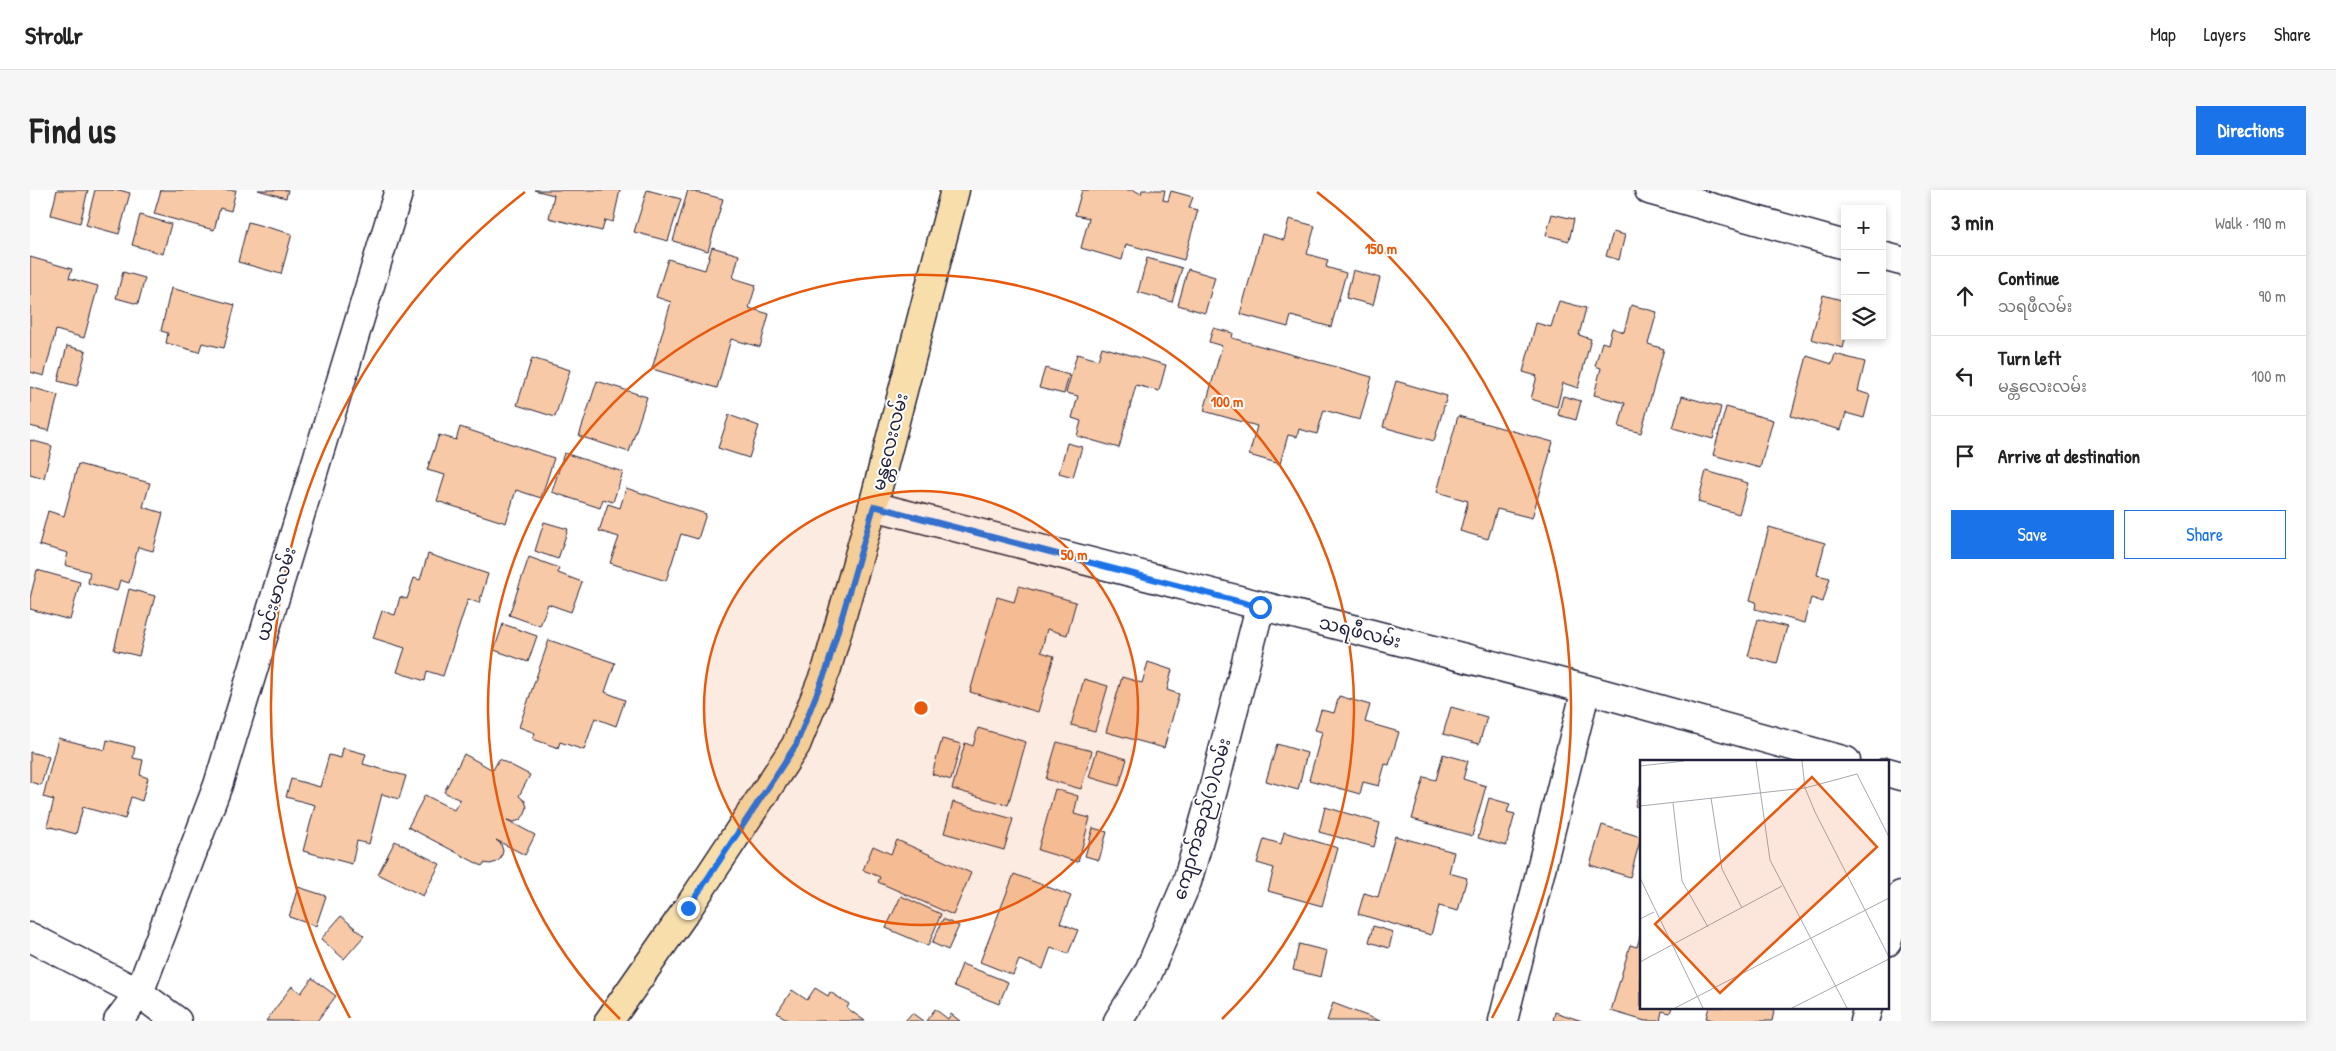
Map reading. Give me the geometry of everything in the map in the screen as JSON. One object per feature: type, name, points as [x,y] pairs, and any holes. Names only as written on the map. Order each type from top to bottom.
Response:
[{"type":"main road","name":"မန္တလေးလမ်း","points":[[609,1021],[688,908],[796,745],[827,668],[874,506],[955,190]]},
{"type":"street","name":"ယင်းမာလမ်း","points":[[118,1021],[139,993],[218,785],[399,190]]},
{"type":"street","points":[[1649,190],[1841,244]]},
{"type":"street","points":[[1886,257],[1901,261]]},
{"type":"street","name":"သရဖီလမ်း","points":[[874,506],[1260,607],[1586,689],[1842,760]]},
{"type":"street","name":"ကျောက်ဆည်(၁)လမ်း","points":[[1118,1021],[1148,973],[1188,882],[1214,790],[1260,607]]},
{"type":"street","points":[[1503,1021],[1586,689]]},
{"type":"street","points":[[1888,772],[1901,776]]},
{"type":"street","points":[[1888,939],[1901,895]]},
{"type":"street","points":[[30,937],[139,993],[177,1021]]},
{"type":"street","points":[[1864,1021],[1868,1008]]},
{"type":"building","points":[[57,190],[88,190],[80,223],[51,215]]},
{"type":"building","points":[[95,190],[119,190],[130,193],[119,234],[86,225]]},
{"type":"building","points":[[161,190],[236,190],[231,211],[220,208],[214,230],[154,214]]},
{"type":"building","points":[[258,190],[288,190],[286,198]]},
{"type":"building","points":[[534,190],[620,190],[613,222],[605,220],[602,231],[549,218],[554,195]]},
{"type":"building","points":[[647,190],[681,199],[668,241],[634,232]]},
{"type":"building","points":[[688,190],[723,199],[708,251],[673,241]]},
{"type":"building","points":[[1082,190],[1134,190],[1141,194],[1142,190],[1165,190],[1163,200],[1168,201],[1171,191],[1193,197],[1189,208],[1198,210],[1184,260],[1126,244],[1122,260],[1081,248],[1089,218],[1075,215]]},
{"type":"building","points":[[1552,214],[1574,219],[1569,241],[1546,235]]},
{"type":"building","points":[[140,215],[171,224],[163,254],[132,245]]},
{"type":"building","points":[[1289,219],[1315,226],[1307,254],[1328,260],[1326,267],[1346,273],[1331,327],[1291,316],[1288,327],[1240,314],[1262,234],[1284,240]]},
{"type":"building","points":[[248,222],[292,234],[281,274],[238,262]]},
{"type":"building","points":[[1613,232],[1625,235],[1619,260],[1606,256]]},
{"type":"building","points":[[712,247],[739,255],[733,278],[756,285],[749,308],[769,314],[760,347],[731,339],[717,388],[652,369],[671,302],[656,297],[668,259],[705,270]]},
{"type":"building","points":[[30,257],[72,269],[69,278],[98,286],[84,338],[56,330],[44,376],[30,372]]},
{"type":"building","points":[[1147,258],[1182,268],[1172,302],[1138,292]]},
{"type":"building","points":[[1188,269],[1215,277],[1205,313],[1178,305]]},
{"type":"building","points":[[1353,270],[1380,278],[1373,305],[1346,298]]},
{"type":"building","points":[[123,272],[145,278],[138,304],[116,298]]},
{"type":"building","points":[[171,288],[235,305],[224,348],[202,343],[199,352],[166,343],[168,333],[161,331]]},
{"type":"building","points":[[1823,295],[1841,300],[1841,340],[1845,340],[1843,348],[1811,339]]},
{"type":"building","points":[[1559,301],[1586,308],[1579,335],[1591,339],[1578,388],[1563,383],[1557,407],[1531,399],[1537,376],[1523,372],[1536,323],[1551,327]]},
{"type":"building","points":[[1631,305],[1657,312],[1648,344],[1664,349],[1641,433],[1619,427],[1625,403],[1594,395],[1601,368],[1595,366],[1602,342],[1608,344],[1612,328],[1624,332]]},
{"type":"building","points":[[1213,328],[1233,333],[1232,338],[1372,377],[1360,420],[1324,410],[1317,434],[1299,429],[1297,437],[1288,435],[1280,464],[1249,455],[1257,426],[1204,411],[1222,346],[1209,342]]},
{"type":"building","points":[[67,346],[86,351],[77,386],[58,381]]},
{"type":"building","points":[[1102,347],[1166,365],[1159,391],[1136,385],[1119,448],[1077,436],[1081,421],[1072,418],[1078,396],[1066,393],[1077,354],[1098,360]]},
{"type":"building","points":[[1835,354],[1865,362],[1858,391],[1870,395],[1864,418],[1846,413],[1841,430],[1791,416],[1807,356],[1832,364]]},
{"type":"building","points":[[532,358],[570,370],[555,417],[517,405]]},
{"type":"building","points":[[1045,368],[1069,375],[1064,394],[1039,388]]},
{"type":"building","points":[[597,381],[647,397],[629,452],[579,436]]},
{"type":"building","points":[[1396,381],[1447,396],[1434,441],[1383,427]]},
{"type":"building","points":[[30,387],[58,395],[49,431],[30,426]]},
{"type":"building","points":[[1563,396],[1581,401],[1576,420],[1558,415]]},
{"type":"building","points":[[1682,396],[1721,407],[1713,439],[1673,428]]},
{"type":"building","points":[[1726,407],[1773,420],[1760,468],[1713,455]]},
{"type":"building","points":[[729,415],[759,426],[749,458],[718,448]]},
{"type":"building","points":[[1458,416],[1553,442],[1532,518],[1497,509],[1488,539],[1460,531],[1468,501],[1437,492]]},
{"type":"building","points":[[460,427],[554,458],[541,498],[516,490],[506,523],[437,501],[445,475],[427,470],[439,435],[456,440]]},
{"type":"building","points":[[30,440],[52,446],[44,478],[30,474]]},
{"type":"building","points":[[1067,443],[1082,447],[1073,477],[1059,473]]},
{"type":"building","points":[[564,453],[623,472],[613,502],[603,499],[600,508],[552,492]]},
{"type":"building","points":[[78,464],[150,483],[143,507],[163,513],[153,551],[138,547],[129,583],[120,580],[117,591],[88,583],[90,572],[65,565],[68,553],[39,545],[48,511],[64,516]]},
{"type":"building","points":[[1706,471],[1748,483],[1739,514],[1698,502]]},
{"type":"building","points":[[626,488],[706,514],[698,539],[681,534],[666,581],[610,563],[619,537],[599,531],[608,504],[620,508]]},
{"type":"building","points":[[544,522],[568,529],[558,559],[535,551]]},
{"type":"building","points":[[1769,527],[1825,543],[1817,575],[1830,578],[1823,602],[1811,598],[1804,623],[1755,609],[1756,602],[1750,600]]},
{"type":"building","points":[[428,554],[488,574],[479,603],[468,599],[443,676],[427,671],[425,681],[397,672],[405,648],[373,638],[382,611],[395,615],[400,597],[407,599],[414,578],[420,580]]},
{"type":"building","points":[[529,557],[559,568],[558,573],[582,582],[571,612],[548,604],[540,626],[509,615]]},
{"type":"building","points":[[37,570],[80,582],[70,620],[30,609],[30,598]]},
{"type":"building","points":[[1019,586],[1076,602],[1067,635],[1047,629],[1041,652],[1054,656],[1038,712],[970,692],[997,597],[1014,602]]},
{"type":"building","points":[[129,589],[155,596],[139,656],[114,650]]},
{"type":"building","points":[[1758,619],[1787,627],[1777,664],[1748,656]]},
{"type":"building","points":[[503,624],[537,636],[528,662],[494,650]]},
{"type":"building","points":[[549,640],[615,663],[605,692],[625,700],[616,726],[595,718],[584,750],[560,742],[558,748],[533,739],[535,733],[519,727]]},
{"type":"building","points":[[1148,662],[1172,670],[1167,690],[1179,694],[1164,748],[1106,732],[1122,677],[1142,683]]},
{"type":"building","points":[[1084,679],[1108,686],[1095,731],[1071,725]]},
{"type":"building","points":[[1339,696],[1370,705],[1365,722],[1399,732],[1389,765],[1385,764],[1379,786],[1363,782],[1360,794],[1309,780],[1322,732],[1315,730],[1321,710],[1334,713]]},
{"type":"building","points":[[1451,707],[1487,717],[1479,744],[1443,734]]},
{"type":"building","points":[[978,728],[1026,742],[1008,805],[952,789],[965,743],[973,746]]},
{"type":"building","points":[[58,738],[105,750],[107,740],[135,747],[133,758],[143,760],[140,775],[148,778],[142,801],[131,797],[125,819],[83,807],[76,834],[47,826],[54,800],[43,797]]},
{"type":"building","points":[[942,739],[961,744],[951,780],[932,774]]},
{"type":"building","points":[[1057,742],[1092,751],[1081,789],[1046,779]]},
{"type":"building","points":[[1277,744],[1307,753],[1298,790],[1266,781]]},
{"type":"building","points":[[343,748],[366,754],[363,764],[406,776],[399,799],[382,794],[369,844],[357,841],[352,864],[303,851],[315,805],[286,797],[291,779],[320,787],[329,755],[341,758]]},
{"type":"building","points":[[1097,750],[1127,759],[1119,786],[1089,777]]},
{"type":"building","points":[[30,752],[49,757],[41,785],[30,782]]},
{"type":"building","points":[[464,754],[493,770],[499,759],[530,775],[519,796],[525,801],[527,807],[525,814],[520,820],[514,822],[507,820],[535,835],[525,855],[496,840],[501,844],[503,851],[501,858],[497,862],[484,863],[482,866],[408,827],[425,795],[454,810],[460,800],[444,792]]},
{"type":"building","points":[[1443,754],[1468,761],[1463,779],[1486,786],[1472,836],[1412,819],[1424,777],[1436,780]]},
{"type":"building","points":[[1640,788],[1640,808],[1635,806]]},
{"type":"building","points":[[1055,789],[1078,796],[1074,814],[1090,818],[1078,862],[1038,850]]},
{"type":"building","points":[[1489,798],[1510,804],[1507,812],[1515,814],[1506,846],[1478,838]]},
{"type":"building","points":[[953,802],[1013,819],[1004,850],[944,833]]},
{"type":"building","points":[[1325,807],[1380,823],[1374,847],[1319,832]]},
{"type":"building","points":[[1602,825],[1640,837],[1630,877],[1590,865]]},
{"type":"building","points":[[1093,828],[1107,832],[1099,860],[1085,856]]},
{"type":"building","points":[[1284,832],[1338,848],[1322,906],[1268,891],[1274,868],[1257,863],[1264,839],[1281,844]]},
{"type":"building","points":[[1395,836],[1454,852],[1449,873],[1467,878],[1458,911],[1439,906],[1431,935],[1358,914],[1364,893],[1378,897]]},
{"type":"building","points":[[897,840],[971,873],[953,915],[878,882],[880,877],[863,870],[873,846],[891,854]]},
{"type":"building","points":[[395,841],[440,864],[423,896],[378,874]]},
{"type":"building","points":[[1014,874],[1071,896],[1060,923],[1078,930],[1068,954],[1051,947],[1043,969],[1019,960],[1013,975],[980,962]]},
{"type":"building","points":[[298,887],[326,896],[316,926],[289,917]]},
{"type":"building","points":[[901,896],[941,914],[928,946],[886,928]]},
{"type":"building","points":[[341,916],[364,936],[344,959],[321,939]]},
{"type":"building","points":[[943,919],[959,926],[948,950],[932,943]]},
{"type":"building","points":[[1373,926],[1393,932],[1389,948],[1369,942]]},
{"type":"building","points":[[1640,936],[1640,1008],[1672,1008],[1670,1013],[1662,1011],[1660,1021],[1645,1021],[1611,1011],[1630,945],[1637,947]]},
{"type":"building","points":[[1299,944],[1327,951],[1321,977],[1293,970]]},
{"type":"building","points":[[962,964],[1008,982],[999,1004],[954,986]]},
{"type":"building","points":[[312,978],[336,996],[317,1021],[266,1021],[292,986],[301,993]]},
{"type":"building","points":[[815,988],[828,996],[830,992],[849,1004],[847,1008],[865,1021],[790,1021],[777,1013],[792,990],[807,1000]]},
{"type":"building","points":[[1333,1003],[1380,1021],[1327,1021]]},
{"type":"building","points":[[1709,1008],[1775,1008],[1772,1021],[1716,1021],[1706,1018]]},
{"type":"building","points":[[935,1009],[948,1019],[951,1014],[960,1021],[926,1021]]},
{"type":"building","points":[[1555,1012],[1582,1021],[1553,1021]]},
{"type":"building","points":[[912,1013],[923,1021],[905,1021]]},
{"type":"route","points":[[688,908],[796,745],[827,668],[874,506],[1260,607]]}]
